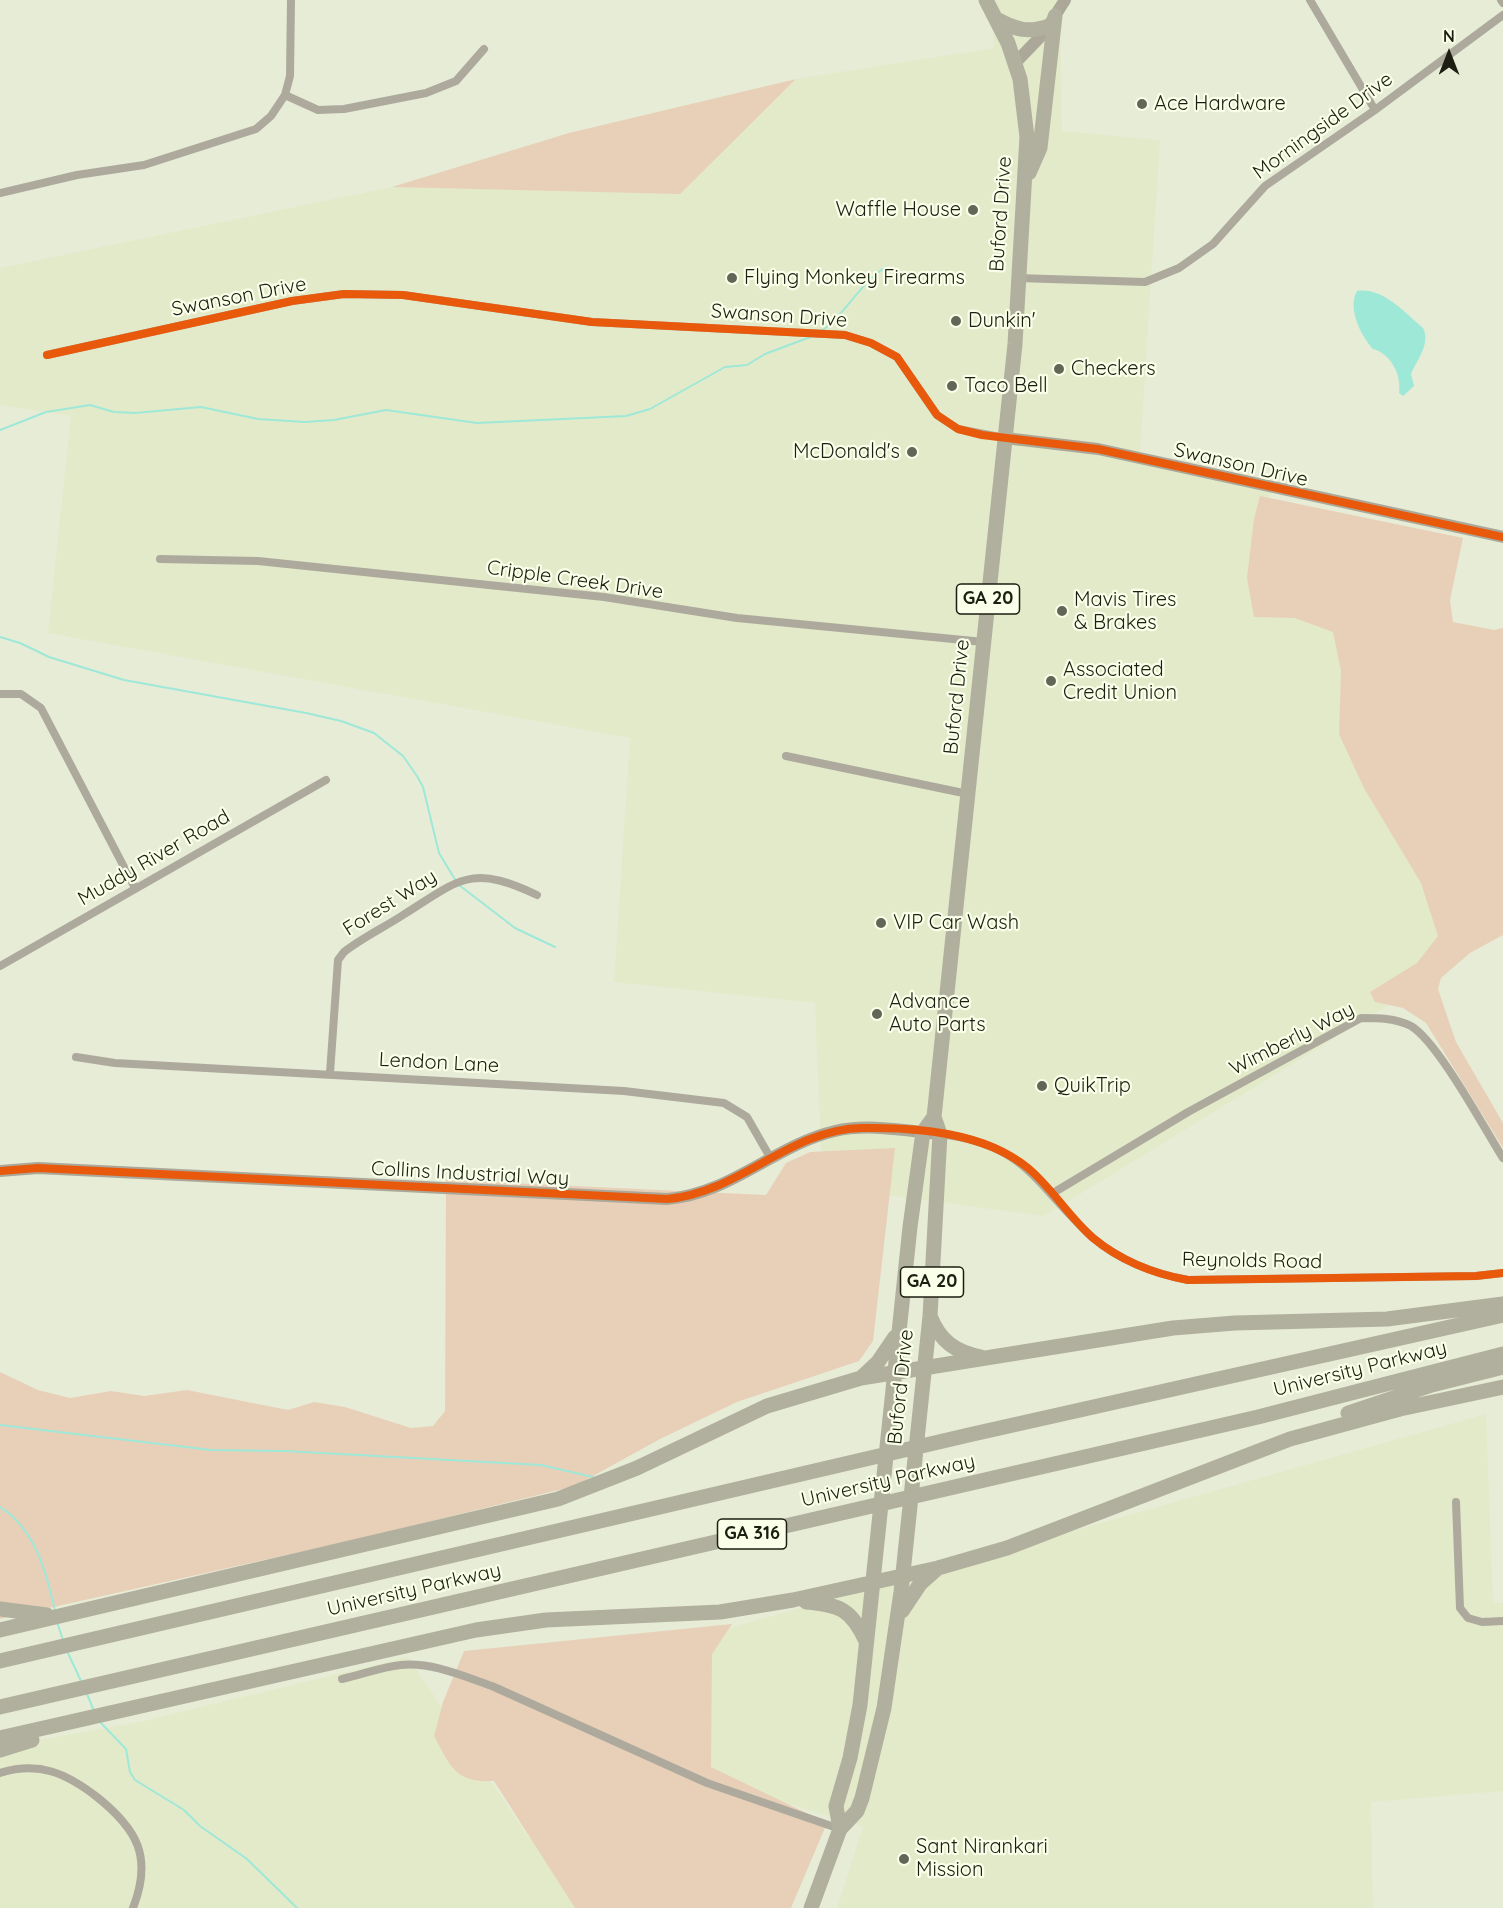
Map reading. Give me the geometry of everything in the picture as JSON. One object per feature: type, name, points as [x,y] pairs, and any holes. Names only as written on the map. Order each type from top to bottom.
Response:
[{"type":"highway","name":"Buford Drive","points":[[811,1908],[840,1829],[857,1811],[875,1753],[898,1618],[930,1316],[940,1134],[934,1117],[1015,344],[1024,184],[1025,110],[1016,62],[998,20],[986,0]]},
{"type":"highway","points":[[998,20],[1023,31],[1034,31],[1052,21]]},
{"type":"highway","points":[[1024,184],[1040,148],[1052,21]]},
{"type":"highway","name":"Buford Drive","points":[[840,1829],[836,1806],[856,1726],[893,1375],[923,1132],[934,1117]]},
{"type":"highway","points":[[0,1630],[558,1499],[637,1468],[768,1406],[861,1378],[893,1375],[1204,1324],[1388,1319],[1503,1304]]},
{"type":"highway","name":"University Parkway","points":[[0,1661],[984,1431],[1503,1315]]},
{"type":"highway","points":[[930,1316],[938,1333],[947,1344],[960,1352],[989,1359]]},
{"type":"highway","points":[[861,1378],[878,1362],[898,1333]]},
{"type":"highway","name":"University Parkway","points":[[0,1707],[1258,1417],[1503,1354]]},
{"type":"highway","points":[[0,1738],[109,1715],[440,1637],[510,1624],[720,1612],[793,1600],[938,1568],[1008,1548],[1290,1439],[1366,1406],[1503,1367]]},
{"type":"highway","points":[[1290,1439],[1400,1409],[1503,1387]]},
{"type":"highway","points":[[898,1618],[913,1594],[938,1568]]},
{"type":"highway","points":[[793,1600],[829,1604],[847,1612],[858,1624],[866,1641]]},
{"type":"highway","points":[[0,1609],[59,1616]]},
{"type":"highway","points":[[0,1750],[109,1715]]},
{"type":"street","points":[[0,193],[76,175],[144,165],[256,129],[271,116],[285,95],[292,60],[291,0]]},
{"type":"street","points":[[1016,62],[1035,44],[1065,0]]},
{"type":"street","points":[[1310,0],[1375,110]]},
{"type":"street","name":"Morningside Drive","points":[[1017,278],[1145,282],[1179,268],[1213,244],[1265,186],[1375,110],[1503,15]]},
{"type":"street","points":[[285,95],[318,110],[344,109],[426,93],[456,81],[484,50]]},
{"type":"street","name":"Swanson Drive","points":[[47,355],[292,301],[344,294],[403,295],[592,322],[845,335],[871,343],[897,357],[937,415],[958,429],[1005,438],[1088,447],[1503,537]]},
{"type":"street","name":"Cripple Creek Drive","points":[[160,559],[285,563],[604,597],[737,618],[984,642]]},
{"type":"street","points":[[0,694],[21,694],[41,708],[135,888]]},
{"type":"street","points":[[786,756],[968,794]]},
{"type":"street","name":"Muddy River Road","points":[[0,966],[326,780]]},
{"type":"street","name":"Forest Way","points":[[330,1073],[338,960],[344,952],[456,881],[484,878],[509,882],[537,895]]},
{"type":"street","name":"Wimberly Way","points":[[1053,1193],[1208,1101],[1361,1018],[1380,1018],[1401,1022],[1421,1033],[1439,1056],[1503,1158]]},
{"type":"street","name":"Lendon Lane","points":[[76,1057],[115,1063],[330,1073],[624,1091],[724,1103],[747,1117],[771,1159]]},
{"type":"street","name":"Collins Industrial Way","points":[[0,1171],[38,1167],[667,1199],[705,1193],[812,1138],[836,1130],[862,1128],[940,1134]]},
{"type":"street","name":"Reynolds Road","points":[[940,1134],[978,1142],[1004,1152],[1029,1169],[1093,1237],[1119,1256],[1154,1271],[1188,1280],[1476,1276],[1503,1273]]},
{"type":"street","points":[[1456,1502],[1460,1608],[1468,1618],[1482,1622],[1503,1621]]},
{"type":"street","points":[[342,1679],[402,1665],[428,1667],[455,1673],[492,1686],[707,1783],[840,1829]]},
{"type":"street","points":[[0,1773],[26,1767],[55,1771],[78,1783],[124,1820],[135,1836],[141,1857],[141,1881],[133,1908]]},
{"type":"shaded area","points":[[991,0],[1060,0],[1062,131],[1160,140],[1140,454],[1271,486],[1257,597],[1350,614],[1464,959],[1044,1216],[819,1186],[822,1176],[815,1003],[614,982],[630,738],[48,633],[71,416],[0,405],[0,268],[392,187],[680,193],[796,79],[994,48]]},
{"type":"shaded area","points":[[796,79],[680,194],[392,187],[569,133]]},
{"type":"shaded area","points":[[1260,496],[1463,538],[1450,600],[1453,622],[1494,630],[1503,628],[1503,935],[1470,953],[1441,978],[1438,989],[1456,1042],[1503,1123],[1503,1148],[1426,1023],[1403,1008],[1375,1002],[1370,992],[1417,963],[1438,936],[1421,883],[1364,788],[1339,734],[1341,671],[1333,632],[1295,618],[1254,617],[1247,578],[1254,519]]},
{"type":"shaded area","points":[[895,1148],[873,1341],[859,1361],[737,1402],[660,1439],[575,1486],[362,1538],[0,1619],[0,1372],[38,1390],[70,1398],[111,1391],[144,1396],[187,1390],[288,1410],[314,1402],[345,1407],[411,1428],[433,1426],[445,1411],[446,1180],[766,1195],[786,1163],[810,1152]]},
{"type":"shaded area","points":[[1486,1414],[1493,1603],[1503,1603],[1503,1791],[1371,1802],[1373,1908],[837,1908],[863,1827],[705,1777],[698,1637]]},
{"type":"shaded area","points":[[732,1624],[712,1654],[711,1767],[827,1823],[791,1908],[575,1908],[494,1781],[481,1781],[462,1776],[450,1764],[434,1736],[443,1702],[464,1651]]},
{"type":"shaded area","points":[[408,1657],[528,1837],[643,1908],[0,1908],[0,1747],[139,1722]]},
{"type":"water","points":[[1357,291],[1376,293],[1393,302],[1423,328],[1424,345],[1411,374],[1414,386],[1403,396],[1399,393],[1399,379],[1394,366],[1385,355],[1373,349],[1360,329],[1354,305]]},
{"type":"waterway","points":[[823,330],[869,281],[886,267]]},
{"type":"waterway","points":[[0,430],[46,412],[90,405],[114,412],[135,413],[201,407],[258,419],[305,422],[334,420],[386,410],[477,423],[626,416],[650,409],[725,367],[747,365],[765,354],[813,336]]},
{"type":"waterway","points":[[0,637],[20,643],[49,657],[124,680],[306,713],[341,721],[374,733],[403,756],[417,776],[423,787],[439,853],[456,881]]},
{"type":"waterway","points":[[459,885],[515,928],[555,947]]},
{"type":"waterway","points":[[0,1425],[211,1450],[285,1451],[541,1465],[593,1477]]},
{"type":"waterway","points":[[0,1507],[12,1516],[31,1539],[43,1567],[55,1611]]},
{"type":"waterway","points":[[57,1622],[63,1640]]},
{"type":"waterway","points":[[67,1651],[81,1681]]},
{"type":"waterway","points":[[87,1694],[94,1711]]},
{"type":"waterway","points":[[100,1722],[126,1749],[130,1772],[135,1780],[184,1810],[200,1826],[247,1859],[297,1908]]},
{"type":"cycle path","points":[[47,355],[292,301],[344,294],[403,295],[592,322],[845,335],[871,343],[897,357],[937,415],[958,429],[982,435],[1098,449],[1503,537]]},
{"type":"cycle path","points":[[0,1171],[38,1168],[667,1199],[718,1186],[788,1149],[836,1131],[862,1128],[905,1129],[970,1139],[1010,1156],[1037,1176],[1084,1230],[1103,1246],[1138,1265],[1175,1277],[1188,1280],[1476,1276],[1503,1273]]},
{"type":"place","name":"Ace Hardware","points":[[1142,104]]},
{"type":"place","name":"Waffle House","points":[[973,210]]},
{"type":"place","name":"Flying Monkey Firearms","points":[[732,278]]},
{"type":"place","name":"Dunkin'","points":[[956,321]]},
{"type":"place","name":"Checkers","points":[[1059,369]]},
{"type":"place","name":"Taco Bell","points":[[952,386]]},
{"type":"place","name":"McDonald's","points":[[912,452]]},
{"type":"place","name":"Mavis Tires & Brakes","points":[[1062,611]]},
{"type":"place","name":"Associated Credit Union","points":[[1051,681]]},
{"type":"place","name":"VIP Car Wash","points":[[881,923]]},
{"type":"place","name":"Advance Auto Parts","points":[[877,1014]]},
{"type":"place","name":"QuikTrip","points":[[1042,1086]]},
{"type":"place","name":"Sant Nirankari Mission","points":[[904,1859]]}]
